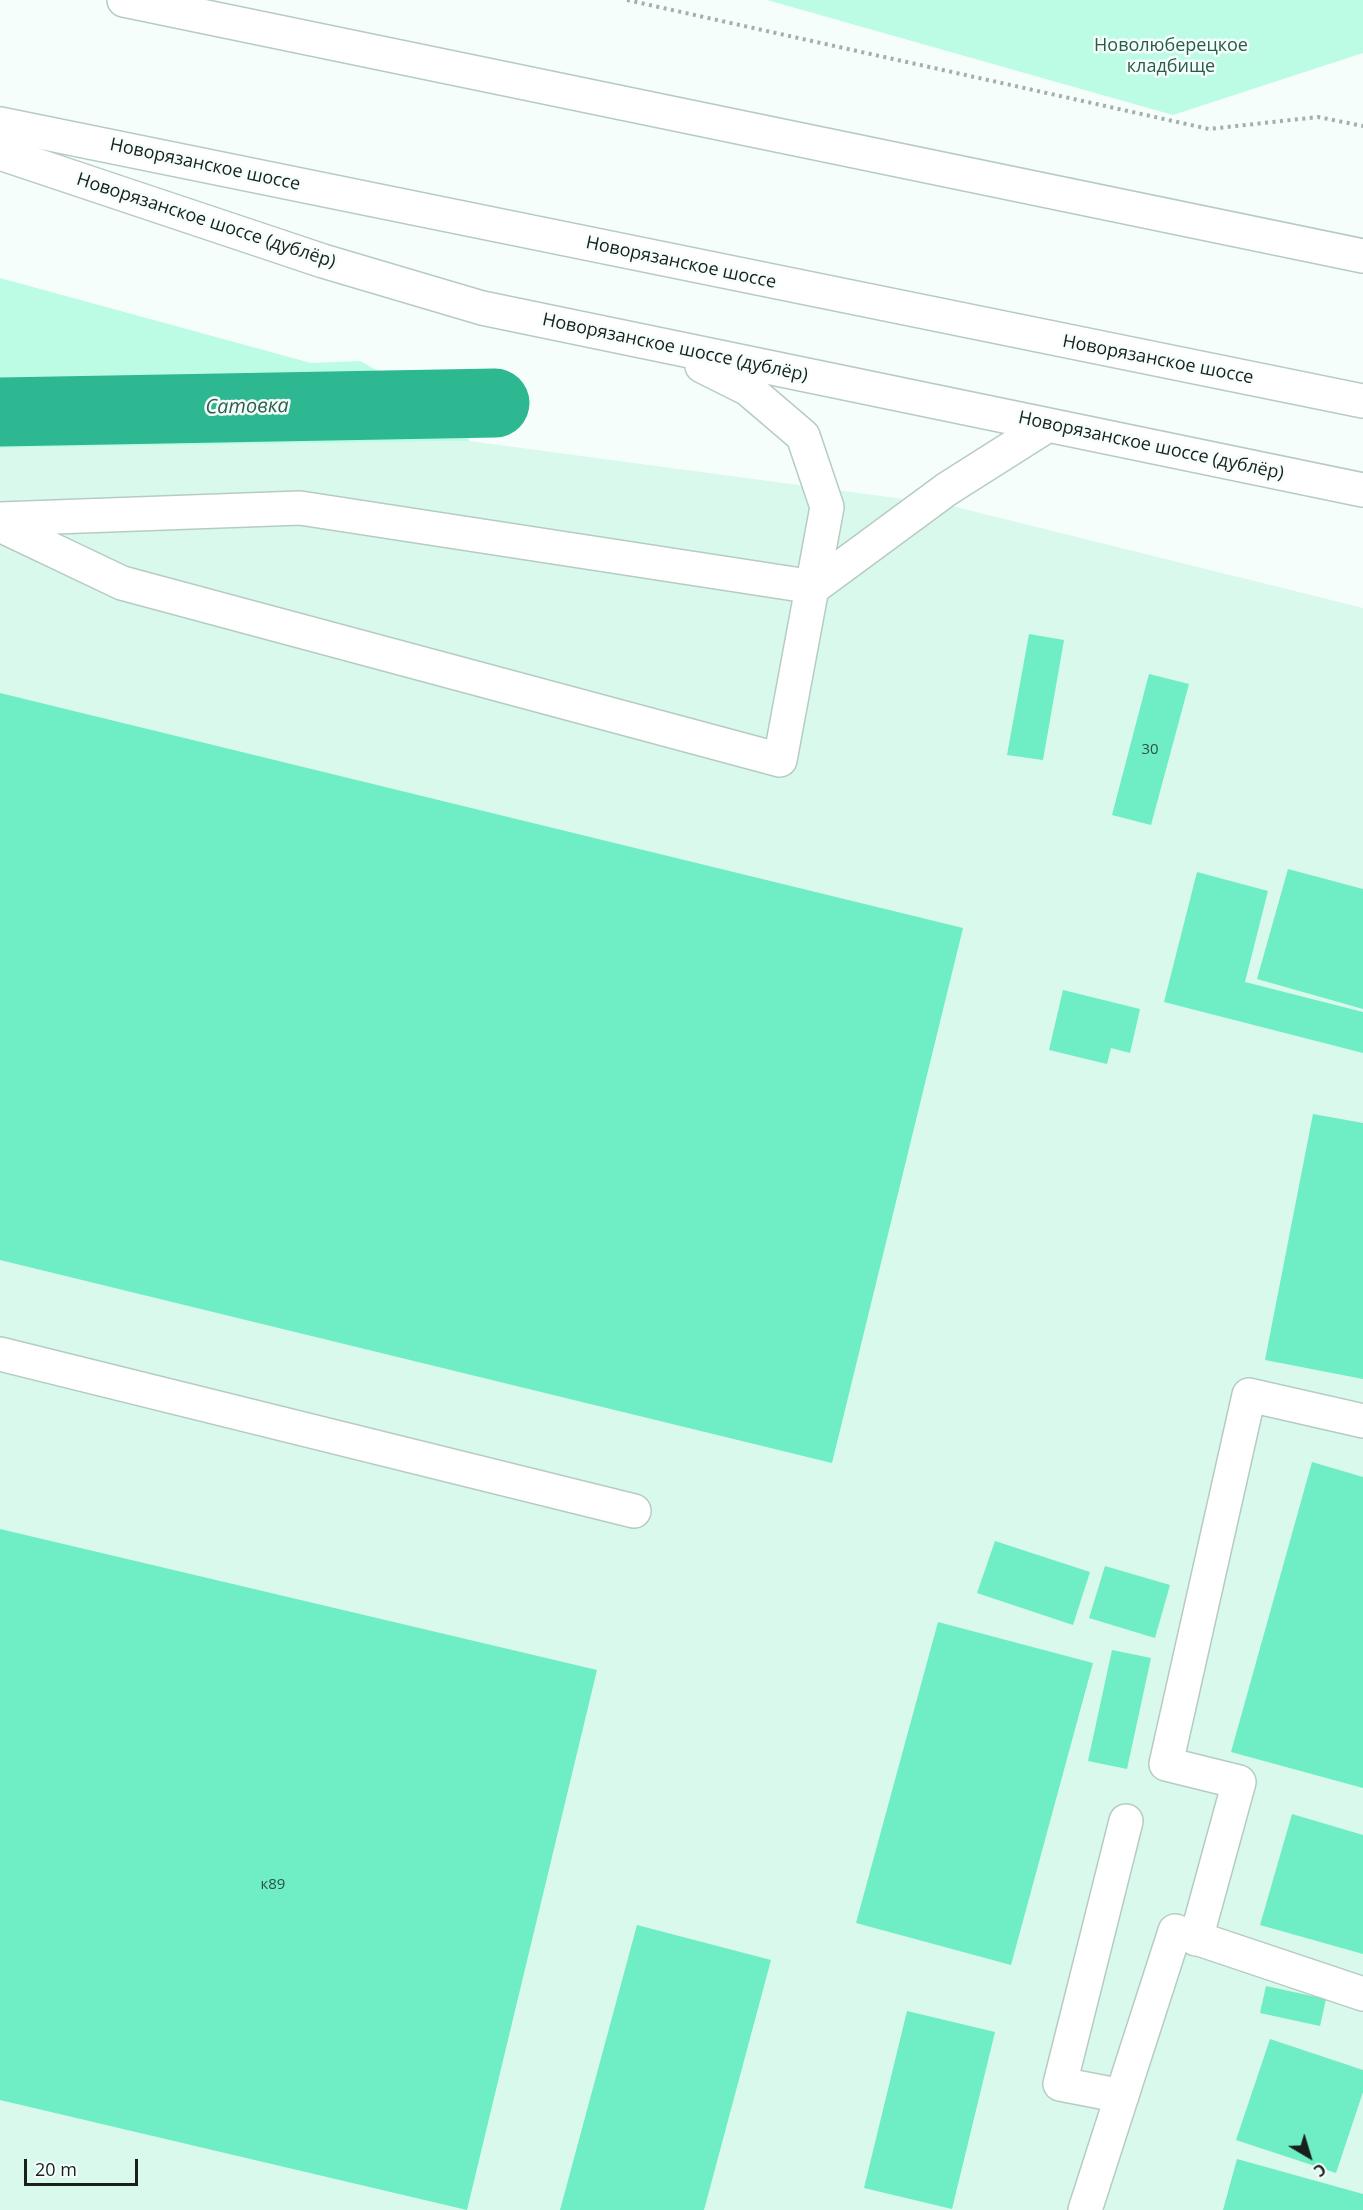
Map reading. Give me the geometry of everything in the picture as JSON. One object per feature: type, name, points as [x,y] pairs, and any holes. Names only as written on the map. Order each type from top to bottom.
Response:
[{"type":"main road","points":[[124,0],[1363,256]]},
{"type":"main road","name":"Новорязанское шоссе","points":[[0,124],[1363,401]]},
{"type":"main road","name":"Новорязанское шоссе (дублёр)","points":[[0,153],[323,261],[471,305],[1353,488]]},
{"type":"main road","points":[[1256,234],[1363,245]]},
{"type":"main road","points":[[0,525],[122,583],[780,760],[814,587],[827,507],[803,436],[747,389],[665,347]]},
{"type":"main road","points":[[0,519],[300,508],[814,587],[947,489],[1048,425]]},
{"type":"main road","points":[[1353,488],[1363,516]]},
{"type":"main road","points":[[0,1354],[634,1511]]},
{"type":"main road","points":[[1196,1939],[1239,1782],[1166,1764],[1249,1395],[1363,1421]]},
{"type":"main road","points":[[1122,2096],[1060,2084],[1126,1821]]},
{"type":"main road","points":[[1085,2210],[1174,1931],[1363,1994]]},
{"type":"path","points":[[627,0],[1209,129],[1318,117],[1363,126]]},
{"type":"shaded area","points":[[469,441],[948,505],[1363,608],[1363,2210],[0,2210],[0,448]]},
{"type":"green space","name":"Новолюберецкое кладбище","points":[[767,0],[1363,0],[1363,53],[1173,115]]},
{"type":"green space","points":[[0,278],[311,363],[360,361],[387,376],[443,396],[466,412],[469,441],[0,448]]},
{"type":"building","points":[[1029,634],[1064,640],[1043,760],[1007,755]]},
{"type":"building","points":[[1149,674],[1189,684],[1151,825],[1112,815]]},
{"type":"building","points":[[0,693],[963,928],[832,1463],[0,1260]]},
{"type":"building","points":[[1288,869],[1363,889],[1363,1009],[1257,979]]},
{"type":"building","points":[[1197,872],[1268,891],[1245,982],[1363,1012],[1363,1053],[1164,1002]]},
{"type":"building","points":[[1063,990],[1140,1009],[1130,1053],[1111,1048],[1107,1064],[1049,1050]]},
{"type":"building","points":[[1313,1114],[1363,1123],[1363,1379],[1265,1360]]},
{"type":"building","points":[[1312,1462],[1363,1477],[1363,1788],[1231,1752]]},
{"type":"building","points":[[0,1529],[597,1670],[467,2210],[0,2100]]},
{"type":"building","points":[[995,1541],[1090,1572],[1073,1625],[977,1593]]},
{"type":"building","points":[[1105,1566],[1170,1585],[1155,1638],[1089,1618]]},
{"type":"building","points":[[938,1622],[1093,1663],[1011,1965],[856,1923]]},
{"type":"building","points":[[1112,1650],[1151,1658],[1127,1769],[1088,1761]]},
{"type":"building","points":[[1292,1814],[1363,1835],[1363,1954],[1260,1925]]},
{"type":"building","points":[[637,1925],[771,1960],[704,2210],[560,2210]]},
{"type":"building","points":[[1266,1986],[1326,1999],[1320,2026],[1260,2013]]},
{"type":"building","points":[[907,2011],[995,2032],[952,2209],[864,2188]]},
{"type":"building","points":[[1270,2039],[1363,2070],[1363,2092],[1336,2173],[1236,2140]]},
{"type":"building","points":[[1237,2159],[1363,2194],[1363,2210],[1223,2210]]},
{"type":"waterway","name":"Сатовка","points":[[0,412],[495,403]]}]
